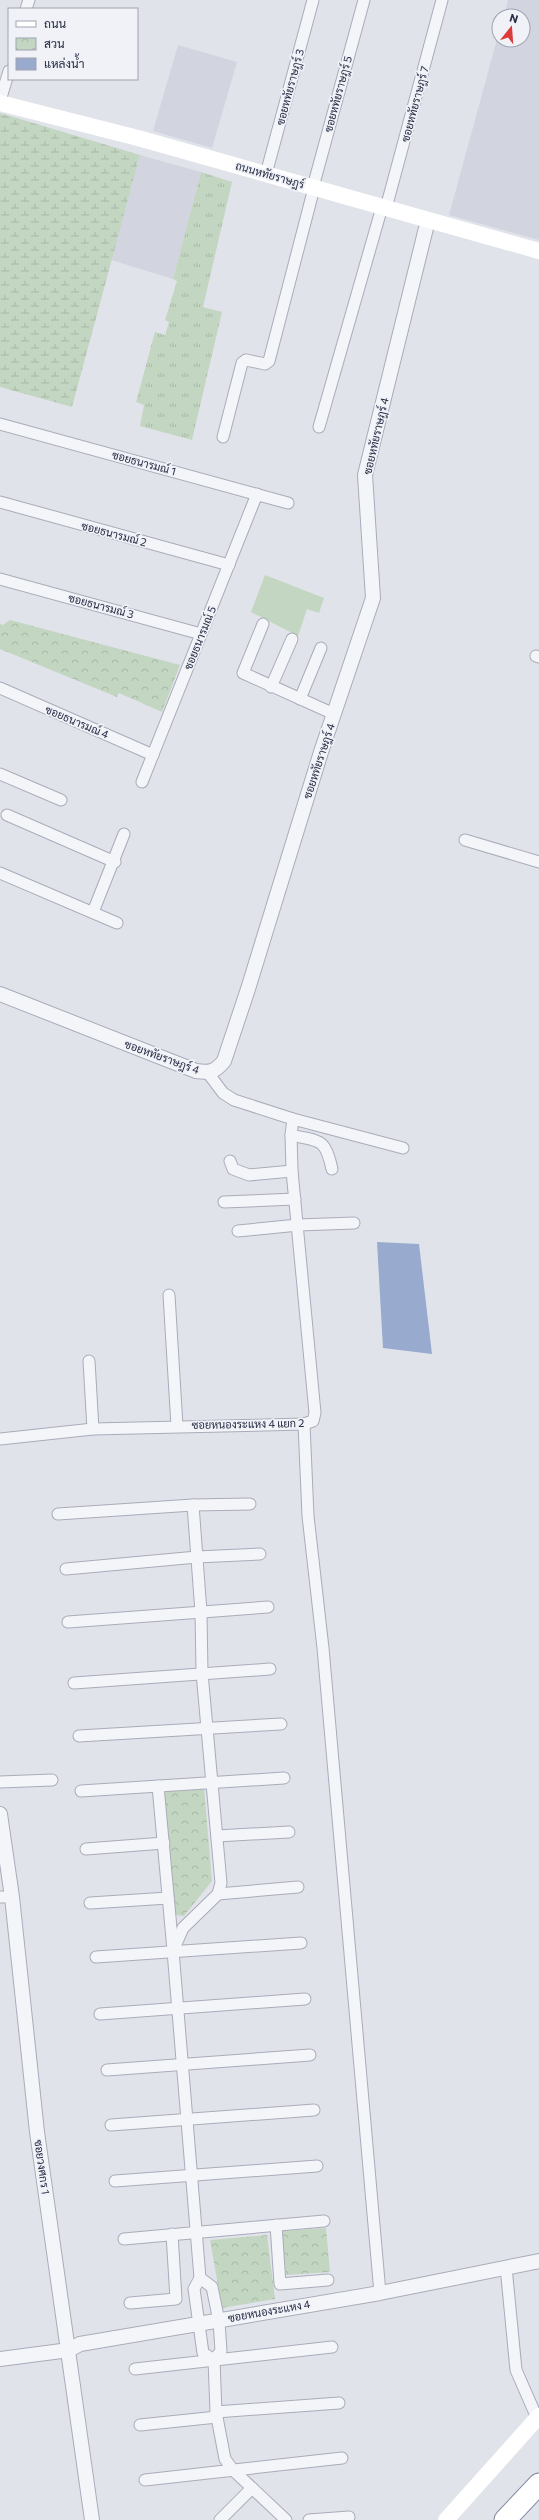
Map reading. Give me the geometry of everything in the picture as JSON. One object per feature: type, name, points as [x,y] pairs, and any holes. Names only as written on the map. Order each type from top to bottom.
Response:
[{"type":"highway","points":[[505,2520],[539,2484]]},
{"type":"main road","name":"ถนนหทัยราษฎร์","points":[[0,102],[138,138],[539,251]]},
{"type":"main road","points":[[446,2520],[538,2417]]},
{"type":"street","name":"ซอยหทัยราษฎร์ 3","points":[[266,174],[313,0]]},
{"type":"street","name":"ซอยหทัยราษฎร์ 5","points":[[223,437],[242,363],[246,360],[265,364],[269,361],[364,0]]},
{"type":"street","name":"ซอยหทัยราษฎร์ 7","points":[[319,427],[384,208],[442,0]]},
{"type":"street","points":[[0,102],[8,74]]},
{"type":"street","name":"ซอยหทัยราษฎร์ 4","points":[[0,994],[196,1071],[208,1073],[216,1071],[228,1051],[334,714],[373,598],[365,475],[428,220]]},
{"type":"street","name":"ซอยธนารมณ์ 1","points":[[0,424],[288,503]]},
{"type":"street","name":"ซอยธนารมณ์ 5","points":[[142,782],[257,494]]},
{"type":"street","name":"ซอยธนารมณ์ 2","points":[[0,502],[229,565]]},
{"type":"street","name":"ซอยธนารมณ์ 3","points":[[0,579],[202,634]]},
{"type":"street","points":[[263,624],[243,673],[271,687],[334,714]]},
{"type":"street","points":[[271,687],[292,639]]},
{"type":"street","points":[[300,699],[322,648]]},
{"type":"street","name":"ซอยธนารมณ์ 4","points":[[0,688],[153,755]]},
{"type":"street","points":[[0,774],[61,800]]},
{"type":"street","points":[[7,815],[115,862]]},
{"type":"street","points":[[93,912],[115,862],[124,834]]},
{"type":"street","points":[[465,840],[539,862]]},
{"type":"street","points":[[0,873],[118,923]]},
{"type":"street","points":[[208,1073],[223,1093],[234,1100],[293,1119],[403,1148]]},
{"type":"street","name":"ซอยหนองระแหง 4 แยก 2","points":[[0,1440],[93,1429],[304,1424],[313,1421],[315,1413],[292,1171],[291,1135],[293,1119]]},
{"type":"street","points":[[291,1135],[324,1144],[328,1150],[332,1169]]},
{"type":"street","points":[[230,1161],[233,1169],[249,1175],[292,1171]]},
{"type":"street","points":[[224,1202],[295,1199]]},
{"type":"street","points":[[238,1231],[298,1225],[354,1223]]},
{"type":"street","points":[[169,1295],[176,1426]]},
{"type":"street","points":[[89,1361],[93,1429]]},
{"type":"street","points":[[304,1424],[308,1516],[323,1648],[380,2293]]},
{"type":"street","points":[[58,1514],[192,1505],[250,1504]]},
{"type":"street","points":[[173,1951],[183,1928],[218,1894],[221,1883],[202,1674],[198,1557],[192,1505]]},
{"type":"street","points":[[66,1569],[198,1557],[260,1554]]},
{"type":"street","points":[[68,1622],[268,1607]]},
{"type":"street","points":[[74,1683],[270,1669]]},
{"type":"street","points":[[79,1736],[281,1724]]},
{"type":"street","points":[[81,1791],[284,1778]]},
{"type":"street","points":[[0,1782],[52,1780]]},
{"type":"street","points":[[158,1786],[173,1951],[180,2008],[182,2064],[200,2278],[194,2289],[203,2353],[214,2360]]},
{"type":"street","name":"ซอยวงศกร 1","points":[[0,1814],[6,1897],[37,2132],[92,2520]]},
{"type":"street","points":[[217,1836],[289,1832]]},
{"type":"street","points":[[86,1849],[164,1843]]},
{"type":"street","points":[[218,1894],[298,1887]]},
{"type":"street","points":[[90,1903],[168,1898]]},
{"type":"street","points":[[96,1957],[301,1943]]},
{"type":"street","points":[[100,2014],[305,1999]]},
{"type":"street","points":[[107,2070],[310,2055]]},
{"type":"street","points":[[111,2125],[314,2110]]},
{"type":"street","points":[[115,2181],[317,2166]]},
{"type":"street","points":[[124,2239],[324,2221]]},
{"type":"street","points":[[276,2225],[280,2284],[328,2280]]},
{"type":"street","points":[[130,2303],[176,2299],[172,2234]]},
{"type":"street","name":"ซอยหนองระแหง 4","points":[[0,2359],[68,2350],[80,2344],[380,2293],[539,2261]]},
{"type":"street","points":[[506,2267],[516,2370],[538,2417]]},
{"type":"street","points":[[200,2278],[212,2288],[219,2321],[221,2351],[214,2360],[217,2415],[225,2458],[233,2470],[286,2520]]},
{"type":"street","points":[[135,2369],[332,2347]]},
{"type":"street","points":[[140,2425],[339,2402]]},
{"type":"street","points":[[145,2480],[342,2458]]},
{"type":"street","points":[[220,2520],[252,2488]]},
{"type":"street","points":[[309,2520],[349,2516]]},
{"type":"shaded area","points":[[508,0],[539,0],[539,240],[449,215],[495,48],[531,48],[531,8],[506,8]]},
{"type":"shaded area","points":[[178,45],[237,62],[212,148],[153,131]]},
{"type":"shaded area","points":[[140,155],[201,172],[173,279],[111,260]]},
{"type":"green space","points":[[0,113],[140,155],[72,407],[0,387]]},
{"type":"green space","points":[[201,172],[232,182],[203,307],[222,312],[192,440],[140,426],[144,405],[136,402],[155,332],[165,335],[169,322],[165,320],[177,281],[173,279]]},
{"type":"green space","points":[[265,575],[324,598],[319,613],[307,609],[298,636],[251,612]]},
{"type":"green space","points":[[10,620],[180,665],[162,712],[119,693],[117,697],[0,649],[0,624],[3,625]]},
{"type":"green space","points":[[204,1788],[212,1881],[184,1916],[175,1915],[164,1791]]},
{"type":"green space","points":[[326,2228],[330,2272],[286,2275],[282,2231]]},
{"type":"green space","points":[[267,2235],[275,2299],[222,2308],[210,2240]]},
{"type":"water","points":[[377,1242],[419,1244],[432,1354],[383,1348]]}]
